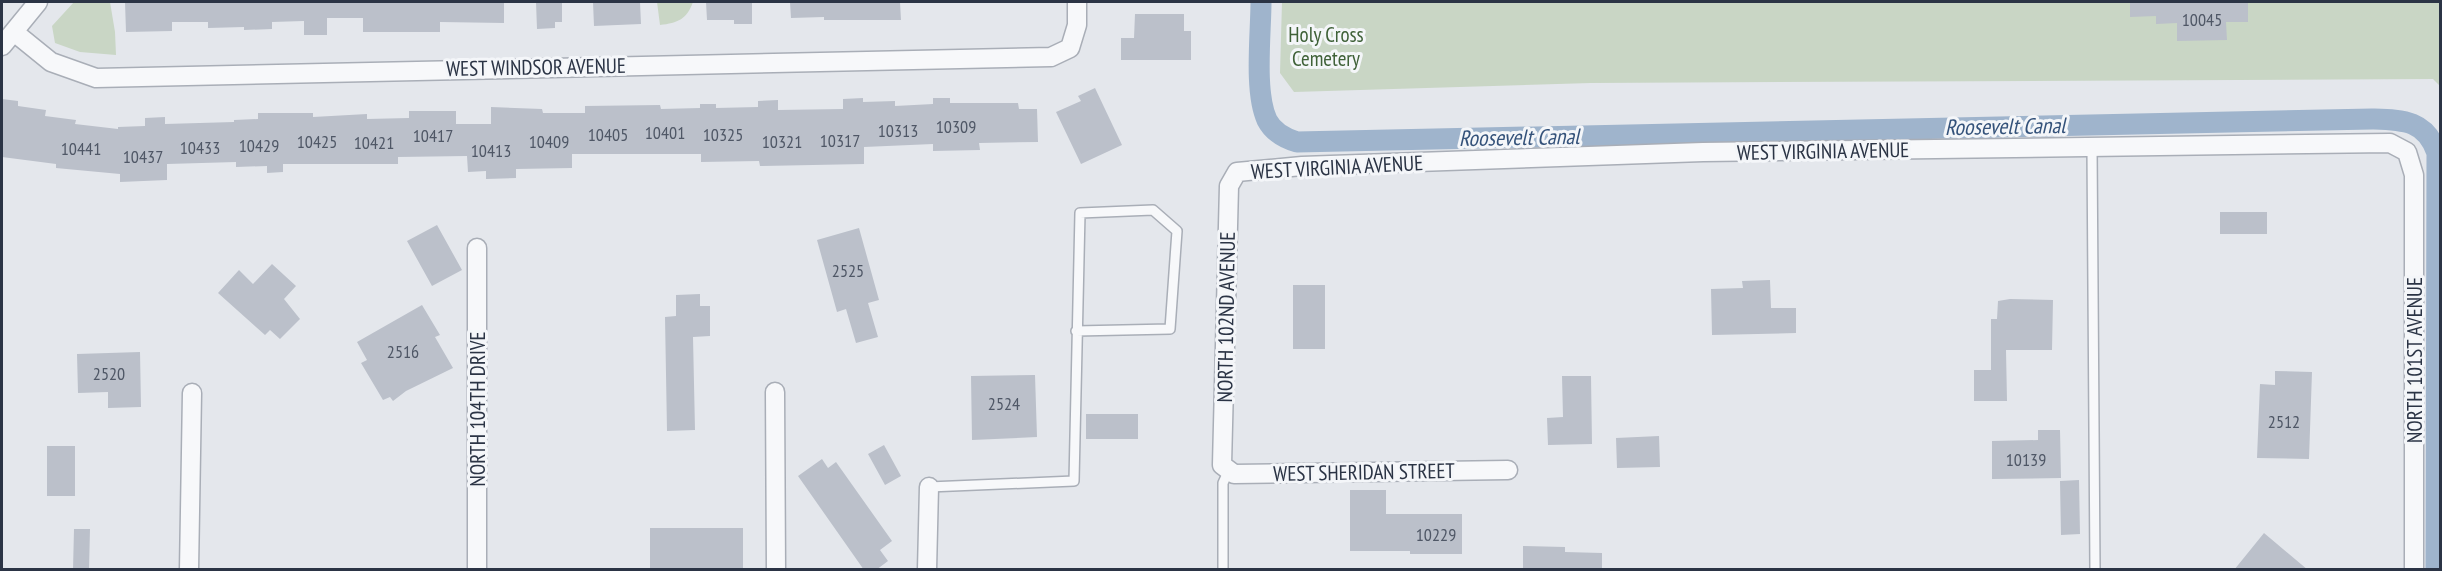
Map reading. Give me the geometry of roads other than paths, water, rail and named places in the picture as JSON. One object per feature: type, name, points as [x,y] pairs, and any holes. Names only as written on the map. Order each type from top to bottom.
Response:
[{"type":"street","points":[[2,46],[38,2]]},
{"type":"street","name":"WEST WINDSOR AVENUE","points":[[15,32],[51,62],[96,78],[1051,57],[1070,48],[1077,25],[1077,2]]},
{"type":"street","name":"WEST VIRGINIA AVENUE","points":[[1237,172],[1302,166],[1692,153],[2390,143],[2407,152]]},
{"type":"street","name":"NORTH 101ST AVENUE","points":[[2407,152],[2414,176],[2414,570]]},
{"type":"street","name":"NORTH 102ND AVENUE","points":[[1226,468],[1229,186],[1237,172]]},
{"type":"street","name":"NORTH 104TH DRIVE","points":[[477,248],[477,570]]},
{"type":"street","points":[[775,392],[776,570]]},
{"type":"street","points":[[189,570],[192,393]]},
{"type":"street","name":"WEST SHERIDAN STREET","points":[[1226,468],[1234,474],[1508,470]]},
{"type":"street","points":[[927,570],[929,487]]},
{"type":"lane","points":[[2092,147],[2095,570]]},
{"type":"lane","points":[[929,487],[1074,481],[1076,331],[1080,213],[1153,210],[1178,231],[1170,329],[1076,331]]},
{"type":"lane","points":[[1223,570],[1223,483],[1226,468]]},
{"type":"waterway","name":"Roosevelt Canal","points":[[1261,2],[1259,79],[1263,108],[1272,128],[1297,142],[2372,119],[2403,121],[2412,124],[2427,134],[2437,153],[2436,570]]},
{"type":"park label","name":"Holy Cross Cemetery","points":[[1326,46]]}]
